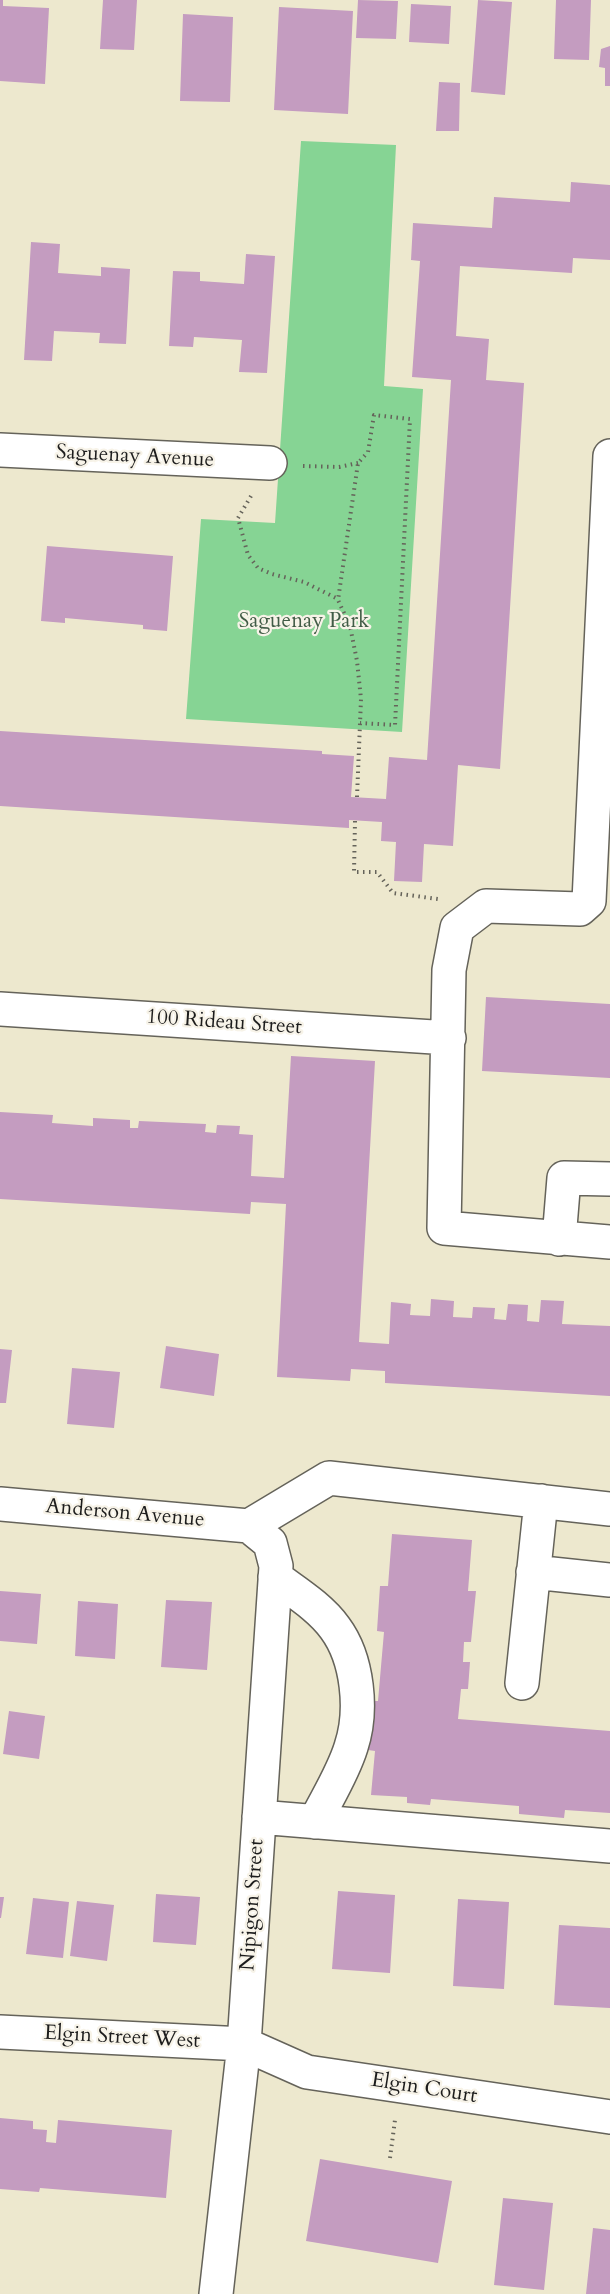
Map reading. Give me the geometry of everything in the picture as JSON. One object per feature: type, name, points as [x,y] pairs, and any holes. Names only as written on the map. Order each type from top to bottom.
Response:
[{"type":"street","name":"Saguenay Avenue","points":[[0,450],[270,463]]},
{"type":"street","points":[[610,456],[589,901],[580,909],[486,906],[457,928],[448,970],[449,1038],[444,1228],[610,1242]]},
{"type":"street","name":"100 Rideau Street","points":[[0,1009],[449,1038]]},
{"type":"street","points":[[560,1239],[564,1179],[610,1179]]},
{"type":"street","points":[[249,1526],[329,1478],[610,1509]]},
{"type":"street","points":[[522,1683],[541,1501]]},
{"type":"street","name":"Anderson Avenue","points":[[0,1504],[249,1526]]},
{"type":"street","name":"Nipigon Street","points":[[216,2294],[244,2044],[276,1566],[270,1543],[249,1526]]},
{"type":"street","points":[[533,1572],[610,1580]]},
{"type":"street","points":[[275,1577],[308,1601],[335,1628],[349,1656],[357,1689],[358,1715],[351,1747],[315,1822]]},
{"type":"street","points":[[259,1818],[610,1846]]},
{"type":"street","name":"Elgin Street West","points":[[0,2032],[244,2044]]},
{"type":"street","name":"Elgin Court","points":[[244,2044],[307,2072],[610,2117]]},
{"type":"path","points":[[357,797],[360,723],[361,699],[350,626],[338,600],[358,463],[368,452],[374,415],[410,419],[395,725],[360,723]]},
{"type":"path","points":[[338,600],[304,582],[258,568],[248,555],[238,518],[270,463],[339,467],[358,463]]},
{"type":"path","points":[[355,821],[354,872],[377,872],[393,893],[486,906]]},
{"type":"green space","name":"Saguenay Park","points":[[301,141],[396,145],[384,386],[423,389],[402,732],[186,719],[201,519],[275,523]]},
{"type":"building","points":[[0,0],[3,0],[3,6],[49,8],[45,84],[0,81]]},
{"type":"building","points":[[103,0],[137,0],[134,50],[100,49]]},
{"type":"building","points":[[358,0],[398,1],[396,39],[356,38]]},
{"type":"building","points":[[478,0],[512,2],[505,95],[471,92]]},
{"type":"building","points":[[556,0],[591,0],[589,60],[554,59]]},
{"type":"building","points":[[411,4],[451,6],[449,44],[409,42]]},
{"type":"building","points":[[279,7],[353,11],[348,114],[274,110]]},
{"type":"building","points":[[183,14],[233,17],[230,102],[180,101]]},
{"type":"building","points":[[610,46],[610,86],[605,86],[605,68],[599,67],[601,49]]},
{"type":"building","points":[[439,82],[460,83],[459,131],[436,131]]},
{"type":"building","points":[[571,182],[610,185],[610,260],[573,258],[572,273],[460,266],[456,336],[489,339],[486,380],[524,383],[500,769],[458,765],[453,846],[424,844],[422,882],[394,881],[396,842],[381,841],[382,822],[349,820],[349,828],[0,806],[0,731],[322,751],[322,754],[354,756],[351,797],[386,799],[389,757],[427,760],[451,380],[412,377],[420,261],[411,260],[413,223],[492,228],[494,197],[570,202]]},
{"type":"building","points":[[31,242],[60,244],[58,273],[101,276],[101,267],[130,269],[126,344],[99,343],[100,333],[54,331],[52,361],[24,360]]},
{"type":"building","points":[[246,254],[275,256],[267,373],[239,372],[242,340],[194,337],[193,347],[169,346],[173,271],[200,272],[200,281],[244,284]]},
{"type":"building","points":[[47,546],[173,556],[167,631],[143,629],[143,625],[65,618],[65,623],[41,621]]},
{"type":"building","points":[[486,997],[610,1004],[610,1078],[482,1071]]},
{"type":"building","points":[[291,1056],[375,1061],[359,1342],[389,1344],[391,1302],[411,1304],[410,1315],[430,1316],[431,1299],[454,1301],[453,1317],[472,1318],[473,1307],[495,1308],[494,1319],[506,1320],[508,1304],[528,1305],[527,1321],[539,1322],[541,1300],[564,1301],[562,1324],[610,1326],[610,1396],[385,1383],[385,1371],[351,1369],[350,1381],[277,1377],[286,1204],[251,1202],[250,1214],[0,1199],[0,1112],[53,1115],[52,1123],[93,1126],[93,1118],[130,1120],[130,1128],[138,1128],[139,1121],[206,1124],[205,1132],[216,1133],[217,1125],[240,1126],[239,1134],[253,1135],[251,1176],[284,1178]]},
{"type":"building","points":[[166,1346],[219,1354],[214,1396],[160,1388]]},
{"type":"building","points":[[0,1349],[12,1350],[6,1403],[0,1403]]},
{"type":"building","points":[[72,1368],[120,1372],[114,1428],[67,1424]]},
{"type":"building","points":[[392,1534],[472,1540],[468,1591],[476,1591],[471,1642],[464,1642],[463,1662],[470,1662],[468,1689],[461,1689],[458,1719],[610,1731],[610,1813],[565,1810],[564,1818],[519,1814],[519,1806],[431,1799],[430,1805],[407,1803],[407,1797],[371,1795],[375,1751],[368,1750],[372,1701],[378,1701],[384,1632],[377,1631],[380,1586],[388,1586]]},
{"type":"building","points":[[0,1591],[41,1594],[37,1644],[0,1641]]},
{"type":"building","points":[[166,1600],[212,1602],[207,1670],[161,1667]]},
{"type":"building","points":[[78,1601],[118,1604],[115,1659],[75,1656]]},
{"type":"building","points":[[9,1711],[45,1716],[39,1759],[3,1754]]},
{"type":"building","points":[[338,1891],[395,1895],[390,1973],[332,1969]]},
{"type":"building","points":[[156,1894],[200,1897],[196,1945],[153,1942]]},
{"type":"building","points":[[0,1897],[4,1897],[1,1918],[0,1918]]},
{"type":"building","points":[[33,1898],[69,1902],[63,1958],[26,1954]]},
{"type":"building","points":[[458,1899],[509,1902],[504,1989],[453,1986]]},
{"type":"building","points":[[77,1901],[114,1905],[107,1961],[70,1956]]},
{"type":"building","points":[[559,1925],[610,1928],[610,2008],[554,2005]]},
{"type":"building","points":[[0,2118],[33,2121],[33,2129],[47,2130],[46,2142],[56,2143],[58,2120],[172,2130],[166,2198],[40,2188],[39,2192],[0,2189]]},
{"type":"building","points":[[320,2159],[452,2181],[438,2263],[306,2241]]},
{"type":"building","points":[[503,2198],[553,2203],[544,2290],[494,2285]]},
{"type":"building","points":[[593,2228],[610,2230],[610,2294],[586,2294]]}]
